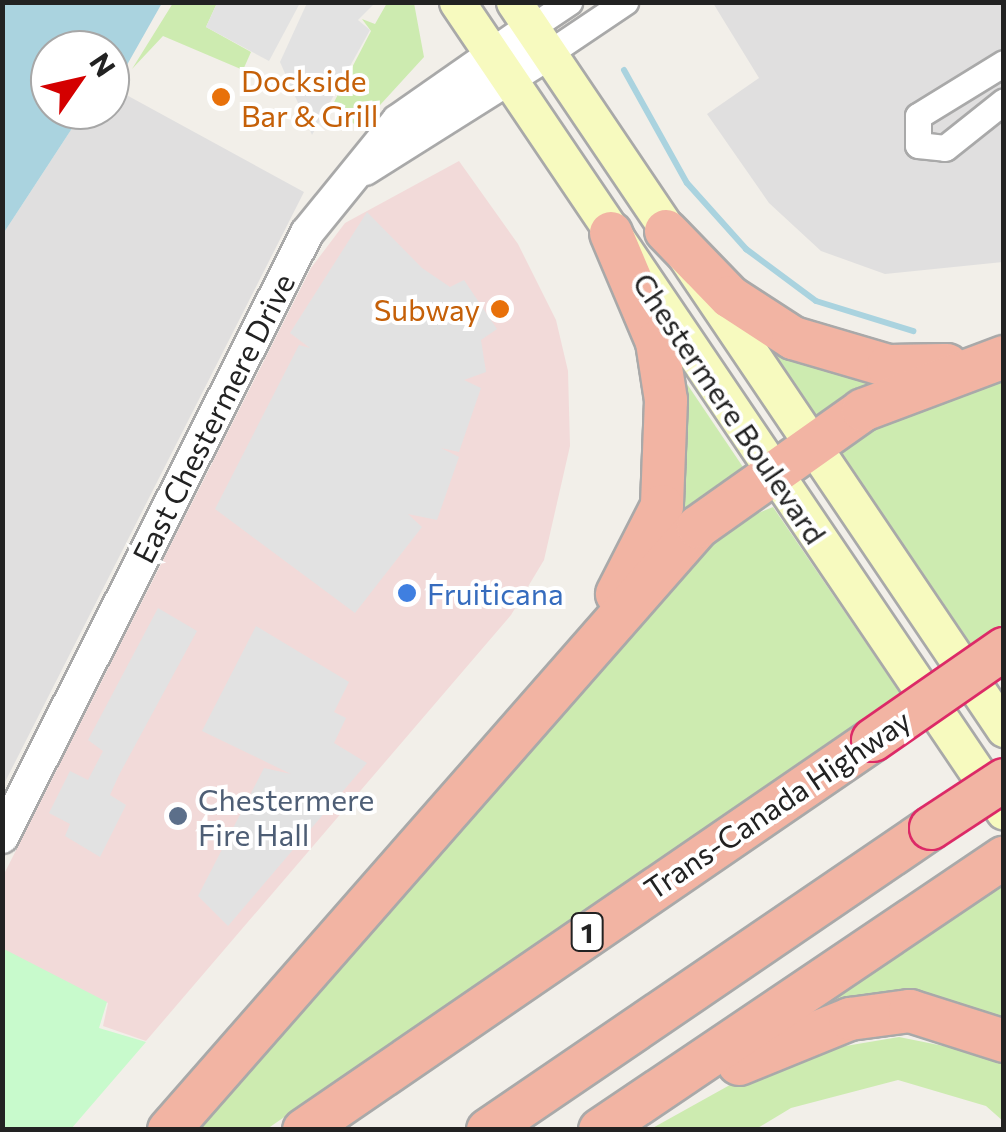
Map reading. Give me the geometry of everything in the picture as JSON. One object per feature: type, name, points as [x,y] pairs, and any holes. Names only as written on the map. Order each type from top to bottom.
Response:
[{"type":"highway","points":[[666,230],[730,296],[822,350],[888,366],[1000,358]]},
{"type":"highway","points":[[587,652],[662,506],[666,400],[657,342],[611,233]]},
{"type":"highway","points":[[170,1130],[698,527],[777,477],[862,410],[1000,358]]},
{"type":"highway","name":"Trans-Canada Highway","points":[[304,1130],[1004,650]]},
{"type":"highway","points":[[488,1130],[1004,780]]},
{"type":"highway","points":[[600,1130],[986,869]]},
{"type":"highway","points":[[615,1130],[783,1040],[850,1019],[910,1011],[1004,1041]]},
{"type":"main road","name":"Chestermere Boulevard","points":[[457,2],[1004,812]]},
{"type":"main road","name":"Chestermere Boulevard","points":[[532,28],[1004,730]]},
{"type":"street","points":[[532,28],[569,2]]},
{"type":"street","points":[[532,28],[625,2]]},
{"type":"street","name":"East Chestermere Drive","points":[[2,837],[307,233],[364,169],[398,121],[501,66],[532,28]]},
{"type":"street","points":[[1004,64],[918,116],[918,145],[944,148],[1004,101]]},
{"type":"shaded area","points":[[217,2],[300,3],[269,61],[206,27]]},
{"type":"shaded area","points":[[307,3],[375,3],[358,20],[370,30],[312,135],[280,62]]},
{"type":"shaded area","points":[[713,3],[1003,3],[1003,262],[885,274],[821,251],[769,203],[707,114],[759,78]]},
{"type":"shaded area","points":[[130,97],[304,192],[3,786],[3,234],[71,130],[130,130]]},
{"type":"shaded area","points":[[459,161],[518,244],[556,320],[568,371],[570,446],[544,560],[511,615],[146,1041],[103,1026],[108,1003],[3,950],[2,878],[311,268],[345,223]]},
{"type":"shaded area","points":[[367,212],[422,268],[450,287],[464,280],[497,329],[481,340],[486,372],[464,380],[481,388],[459,452],[441,448],[459,457],[437,520],[408,514],[422,527],[355,613],[215,509],[299,345],[310,348],[290,333]]},
{"type":"shaded area","points":[[158,608],[197,631],[110,795],[126,805],[100,857],[65,836],[70,824],[49,813],[70,771],[88,780],[103,751],[88,740]]},
{"type":"shaded area","points":[[256,626],[349,682],[334,712],[346,718],[334,743],[367,763],[228,926],[198,896],[264,768],[291,774],[202,731]]},
{"type":"green space","points":[[173,3],[217,3],[206,27],[251,52],[243,70],[163,36],[132,69]]},
{"type":"green space","points":[[387,3],[414,3],[424,57],[359,128],[332,106],[371,31],[362,19],[375,24]]},
{"type":"green space","points":[[764,339],[881,380],[820,421]]},
{"type":"green space","points":[[1003,376],[1003,624],[971,646],[839,452],[857,429]]},
{"type":"green space","points":[[685,381],[745,470],[672,532],[680,388]]},
{"type":"green space","points":[[773,507],[900,693],[267,1129],[198,1130],[721,528]]},
{"type":"green space","points":[[1003,879],[1003,1019],[894,991],[829,1000]]},
{"type":"green space","points":[[2,948],[107,1002],[99,1028],[146,1042],[71,1129],[3,1129]]},
{"type":"green space","points":[[899,1037],[1003,1058],[1003,1121],[986,1106],[898,1080],[791,1108],[756,1129],[649,1130],[780,1057]]},
{"type":"water","points":[[3,2],[162,3],[130,60],[130,30],[30,30],[30,130],[71,130],[3,234]]},
{"type":"waterway","points":[[624,70],[687,183],[746,249],[816,301],[913,331]]},
{"type":"place","name":"Dockside Bar & Grill","points":[[221,97]]},
{"type":"place","name":"Subway","points":[[500,309]]},
{"type":"place","name":"Fruiticana","points":[[407,593]]},
{"type":"place","name":"Chestermere Fire Hall","points":[[178,816]]}]
